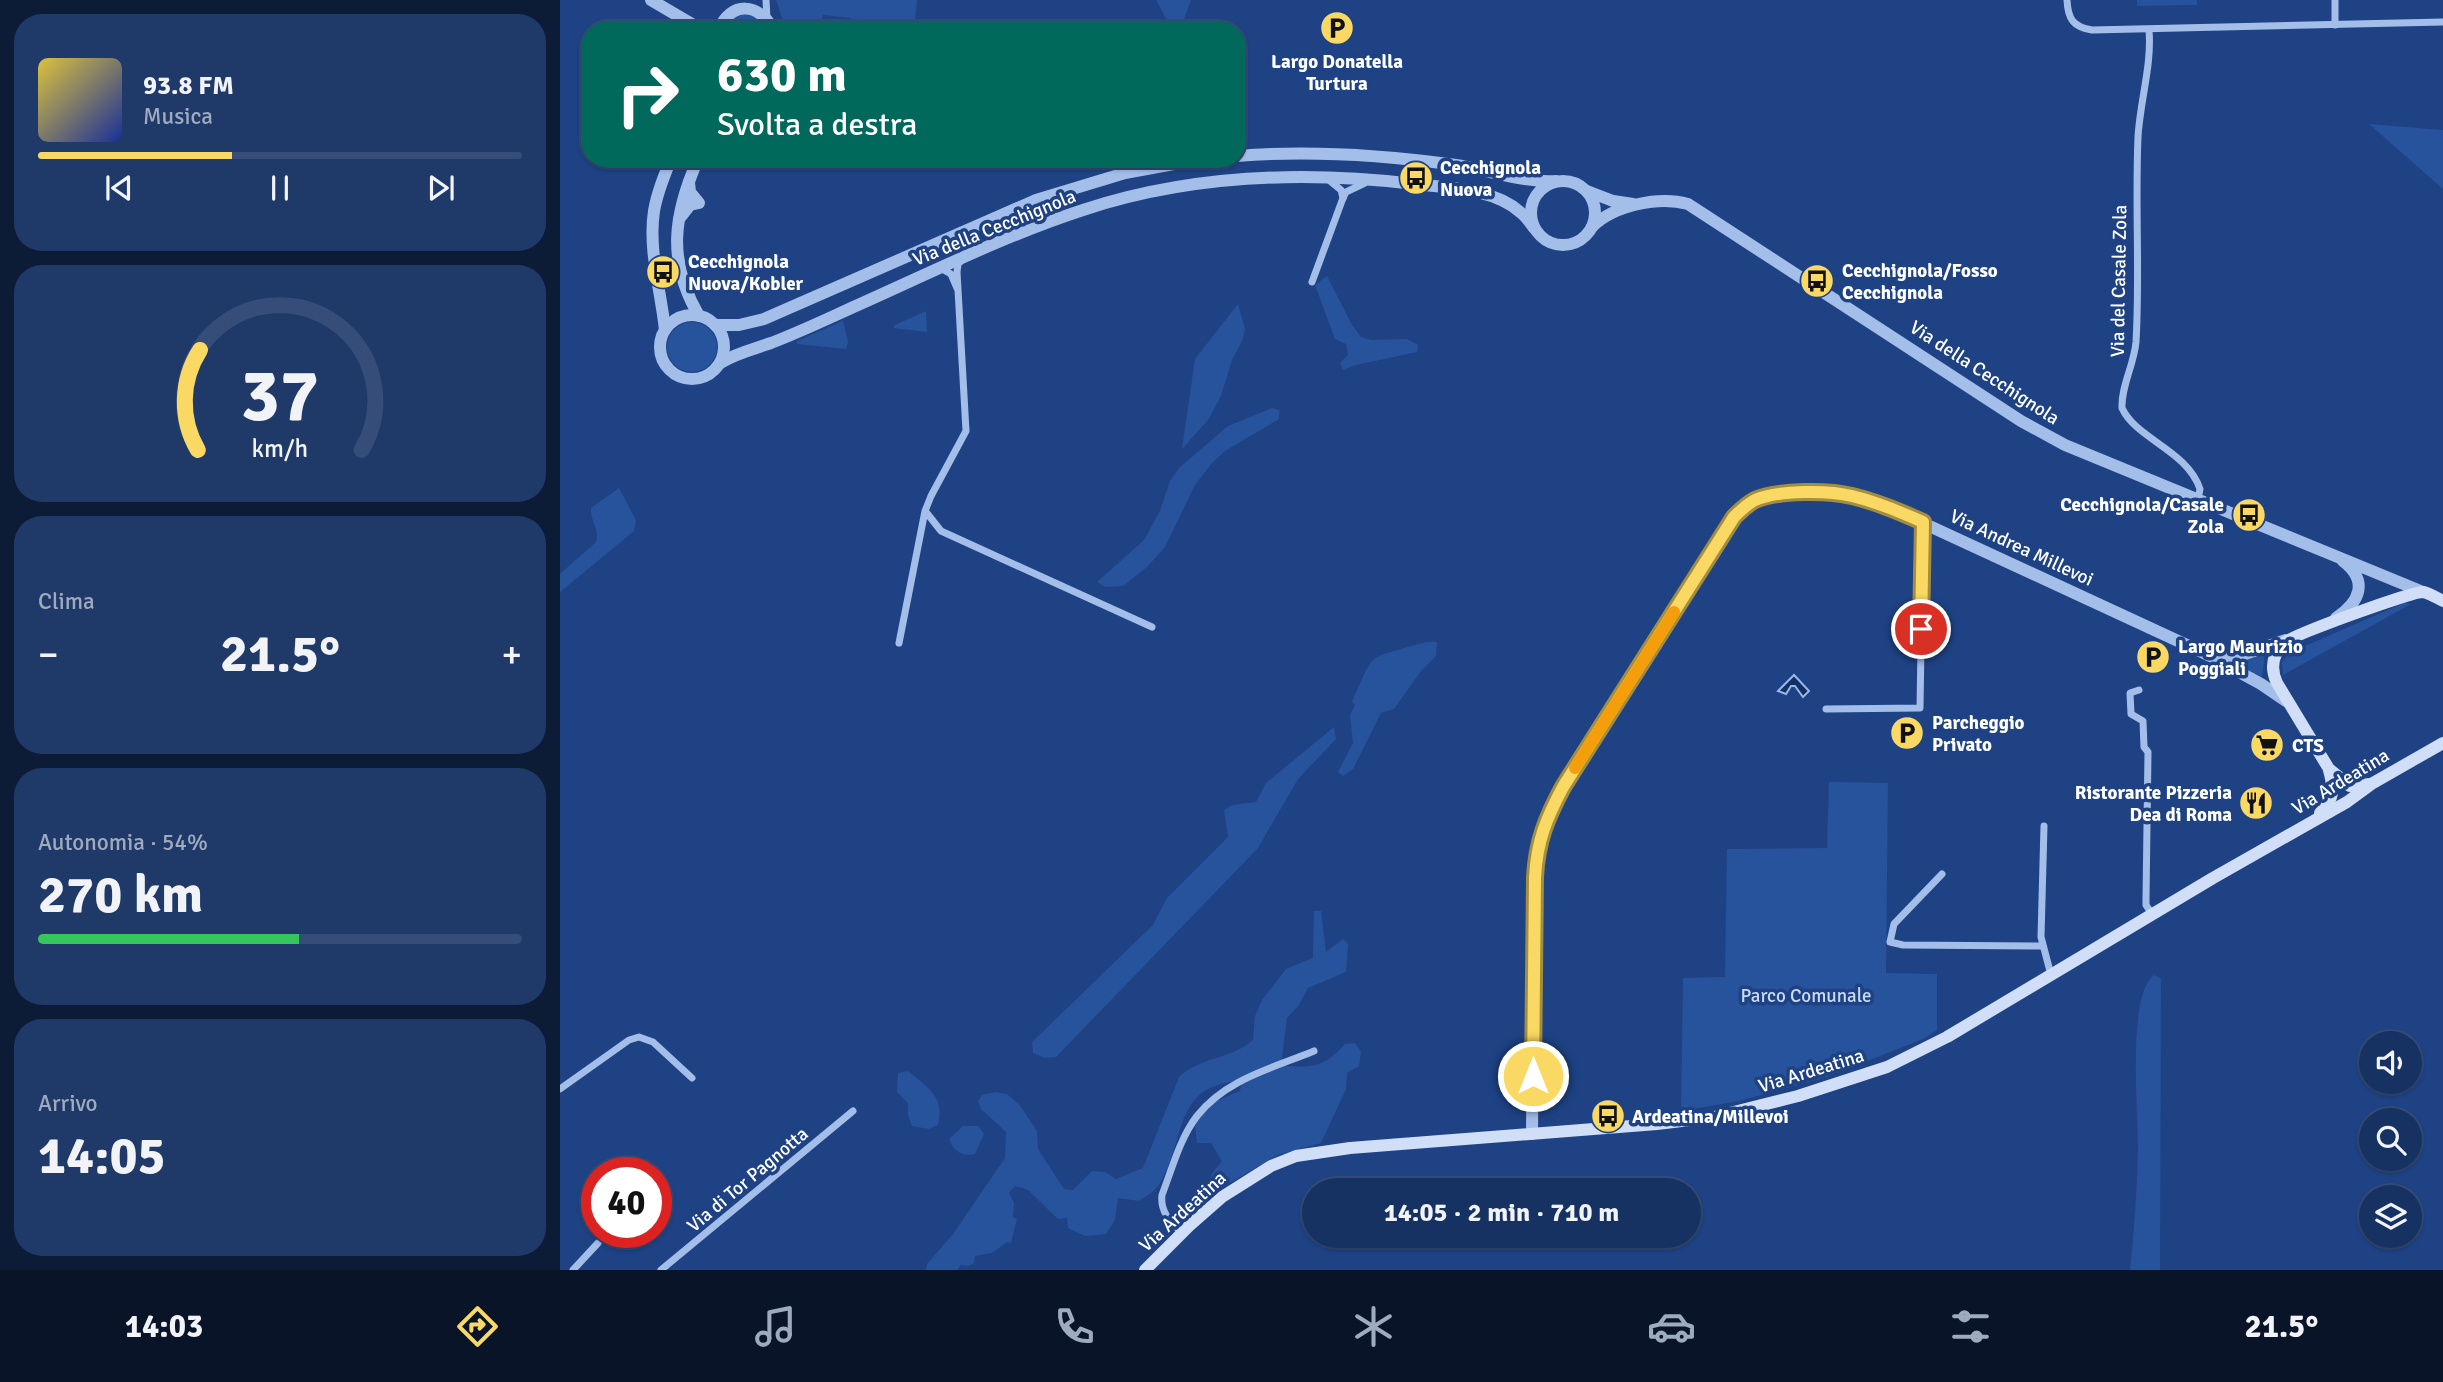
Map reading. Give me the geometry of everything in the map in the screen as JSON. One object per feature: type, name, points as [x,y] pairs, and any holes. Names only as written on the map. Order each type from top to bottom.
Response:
[{"type":"main road","name":"Via della Cecchignola","points":[[2423,592],[2443,601]]},
{"type":"main road","points":[[2287,701],[2274,677],[2273,666],[2275,656],[2287,640],[2401,596],[2423,592]]},
{"type":"main road","name":"Via Andrea Millevoi","points":[[2287,701],[2329,769]]},
{"type":"main road","name":"Via Ardeatina","points":[[1146,1270],[1182,1233],[1238,1186],[1270,1166],[1296,1156],[1323,1151],[1714,1117],[1887,1068],[1923,1051],[2443,743]]},
{"type":"main road","points":[[2329,769],[2350,786],[2374,783]]},
{"type":"main road","points":[[2315,819],[2333,797],[2329,769]]},
{"type":"street","points":[[651,0],[688,21]]},
{"type":"street","points":[[766,0],[769,21]]},
{"type":"street","points":[[2067,0],[2070,19],[2080,27],[2092,30],[2443,22]]},
{"type":"street","points":[[2335,0],[2335,24]]},
{"type":"street","points":[[724,21],[738,5],[753,10],[765,21]]},
{"type":"street","name":"Via del Casale Zola","points":[[2149,30],[2149,57],[2141,102],[2138,142],[2136,346],[2133,366],[2123,394],[2122,408],[2134,423],[2189,470],[2200,489],[2198,499]]},
{"type":"street","points":[[1246,156],[1342,153],[1471,167],[1539,182],[1556,181],[1567,181],[1578,184],[1587,191],[1594,204],[1595,220],[1581,240],[1571,245],[1560,246],[1540,237],[1530,215],[1536,194],[1544,186],[1556,181]]},
{"type":"street","points":[[665,330],[675,319],[688,315],[699,316],[715,325],[723,337],[722,362],[708,374],[684,377],[669,369],[662,353],[665,330],[652,230],[654,208],[667,168]]},
{"type":"street","points":[[694,168],[681,203],[677,227],[678,251],[686,294],[699,316]]},
{"type":"street","name":"Via della Cecchignola","points":[[715,325],[739,326],[764,319],[986,221],[1060,192],[1152,168]]},
{"type":"street","points":[[1322,177],[1337,185],[1343,198]]},
{"type":"street","name":"Via della Cecchignola","points":[[722,362],[1019,234],[1086,209],[1159,191],[1246,178],[1372,179],[1490,196],[1521,212],[1534,228]]},
{"type":"street","points":[[1312,282],[1346,192],[1372,179]]},
{"type":"street","name":"Via della Cecchignola","points":[[1587,191],[1613,201],[1641,205]]},
{"type":"street","name":"Via della Cecchignola","points":[[1592,227],[1611,214],[1641,205],[1678,201],[1696,208],[2021,421],[2066,445],[2423,592]]},
{"type":"street","points":[[899,643],[925,511],[966,431],[958,264],[966,257]]},
{"type":"street","points":[[937,270],[946,270],[951,274],[958,292]]},
{"type":"street","name":"Via Andrea Millevoi","points":[[1532,1134],[1535,877],[1543,826],[1563,787],[1729,525],[1739,512],[1752,502],[1775,495],[1804,493],[1849,495],[1884,505],[2204,653],[2287,701]]},
{"type":"street","points":[[925,511],[941,531],[1152,627]]},
{"type":"street","points":[[1826,709],[1920,708],[1923,522]]},
{"type":"street","points":[[2331,621],[2351,606],[2359,592],[2355,573],[2337,556]]},
{"type":"street","points":[[2204,653],[2233,658],[2287,640]]},
{"type":"street","points":[[2139,690],[2130,693],[2129,706],[2131,714],[2143,721],[2144,747],[2148,752],[2146,905],[2152,914]]},
{"type":"street","points":[[2043,826],[2042,946],[2051,975]]},
{"type":"street","points":[[1942,874],[1894,924],[1890,942],[1903,945],[2042,946]]},
{"type":"street","points":[[560,1089],[629,1040],[639,1037],[653,1042],[692,1078]]},
{"type":"street","points":[[1182,1233],[1164,1212],[1161,1205],[1162,1195],[1198,1115],[1244,1078],[1314,1051]]},
{"type":"street","name":"Via di Tor Pagnotta","points":[[661,1270],[853,1111]]},
{"type":"street","points":[[573,1270],[593,1248]]},
{"type":"green space","points":[[776,0],[917,0],[915,21],[850,21],[851,18],[823,15],[822,21],[783,21]]},
{"type":"green space","points":[[1156,0],[1191,0],[1183,21],[1167,21]]},
{"type":"green space","points":[[2137,0],[2197,0],[2197,5],[2137,6]]},
{"type":"green space","points":[[744,14],[757,17],[760,21],[732,21]]},
{"type":"green space","points":[[2369,124],[2443,130],[2443,189]]},
{"type":"green space","points":[[1327,276],[1361,337],[1371,340],[1407,339],[1418,345],[1417,352],[1343,370],[1340,363],[1348,355],[1346,344],[1335,339],[1315,285]]},
{"type":"green space","points":[[1238,304],[1245,329],[1221,396],[1208,420],[1182,449],[1195,359]]},
{"type":"green space","points":[[926,311],[927,332],[893,328],[895,325]]},
{"type":"green space","points":[[843,321],[848,342],[846,349],[797,344],[797,341]]},
{"type":"green space","points":[[692,322],[710,329],[717,347],[710,365],[692,372],[674,365],[667,347],[674,329]]},
{"type":"green space","points":[[1272,408],[1279,410],[1279,419],[1225,451],[1212,463],[1195,485],[1165,547],[1147,567],[1123,586],[1105,587],[1097,582],[1144,540],[1160,511],[1170,481],[1179,468],[1228,426]]},
{"type":"green space","points":[[619,488],[636,520],[634,531],[560,592],[560,574],[596,542],[597,533],[591,508]]},
{"type":"green space","points":[[2404,603],[2411,604],[2283,675],[2282,662],[2291,652]]},
{"type":"green space","points":[[1426,642],[1437,642],[1436,656],[1421,671],[1394,709],[1381,713],[1353,769],[1343,776],[1338,772],[1353,743],[1350,715],[1355,705],[1352,701],[1370,664],[1383,655]]},
{"type":"green space","points":[[2265,653],[2262,678],[2235,664]]},
{"type":"green space","points":[[1334,727],[1336,739],[1298,779],[1258,848],[1056,1057],[1045,1058],[1033,1053],[1032,1042],[1153,925],[1167,898],[1228,837],[1224,810],[1232,805],[1256,802],[1266,783]]},
{"type":"green space","name":"Parco Comunale","points":[[1829,782],[1888,783],[1886,973],[1937,974],[1937,1030],[1923,1039],[1827,1077],[1739,1101],[1681,1111],[1683,978],[1725,977],[1727,849],[1827,848]]},
{"type":"green space","points":[[1314,911],[1321,911],[1326,952],[1343,939],[1348,944],[1346,972],[1308,988],[1299,1005],[1287,1018],[1282,1058],[1286,1066],[1312,1066],[1331,1057],[1345,1044],[1355,1043],[1361,1052],[1359,1066],[1347,1073],[1346,1089],[1321,1143],[1278,1155],[1219,1189],[1211,1187],[1211,1176],[1222,1161],[1211,1143],[1197,1143],[1195,1125],[1205,1106],[1240,1091],[1242,1081],[1219,1084],[1203,1092],[1192,1103],[1158,1186],[1139,1201],[1118,1198],[1115,1220],[1106,1234],[1085,1236],[1068,1228],[1067,1218],[1058,1219],[1028,1190],[1015,1186],[1009,1193],[1014,1203],[1013,1217],[1017,1219],[1011,1243],[1007,1242],[992,1253],[975,1256],[974,1263],[961,1265],[957,1270],[926,1270],[927,1264],[953,1234],[1005,1158],[1006,1132],[981,1109],[978,1101],[982,1095],[995,1092],[1007,1094],[1019,1104],[1037,1131],[1038,1149],[1064,1189],[1073,1190],[1092,1171],[1105,1172],[1116,1179],[1143,1168],[1179,1077],[1196,1065],[1236,1051],[1253,1040],[1255,1016],[1262,1000],[1286,969],[1313,958]]},
{"type":"green space","points":[[2154,975],[2161,978],[2160,1270],[2130,1270],[2138,1152],[2137,1031],[2145,987]]},
{"type":"green space","points":[[908,1071],[928,1088],[937,1100],[940,1115],[938,1125],[929,1129],[912,1126],[908,1103],[897,1092],[898,1073]]},
{"type":"green space","points":[[963,1126],[978,1126],[984,1134],[975,1154],[963,1154],[956,1150],[949,1139]]},
{"type":"shaded area","points":[[1794,675],[1809,691],[1803,697],[1795,686],[1791,686],[1786,694],[1778,691]]},
{"type":"slow traffic","points":[[1575,768],[1674,612]]},
{"type":"place","name":"Largo Donatella Turtura","points":[[1337,28]]},
{"type":"place","name":"Cecchignola Nuova","points":[[1416,178]]},
{"type":"place","name":"Cecchignola Nuova/Kobler","points":[[663,272]]},
{"type":"place","name":"Cecchignola/Fosso Cecchignola","points":[[1817,281]]},
{"type":"place","name":"Cecchignola/Casale Zola","points":[[2249,515]]},
{"type":"place","name":"Largo Maurizio Poggiali","points":[[2153,657]]},
{"type":"place","name":"Parcheggio Privato","points":[[1907,733]]},
{"type":"place","name":"CTS","points":[[2267,745]]},
{"type":"place","name":"Ristorante Pizzeria Dea di Roma","points":[[2256,803]]},
{"type":"place","name":"Ardeatina/Millevoi","points":[[1608,1116]]},
{"type":"route","points":[[1533,1076],[1535,877],[1543,826],[1563,787],[1734,517],[1743,507],[1759,498],[1804,493],[1849,495],[1884,505],[1923,522],[1921,629]]}]
